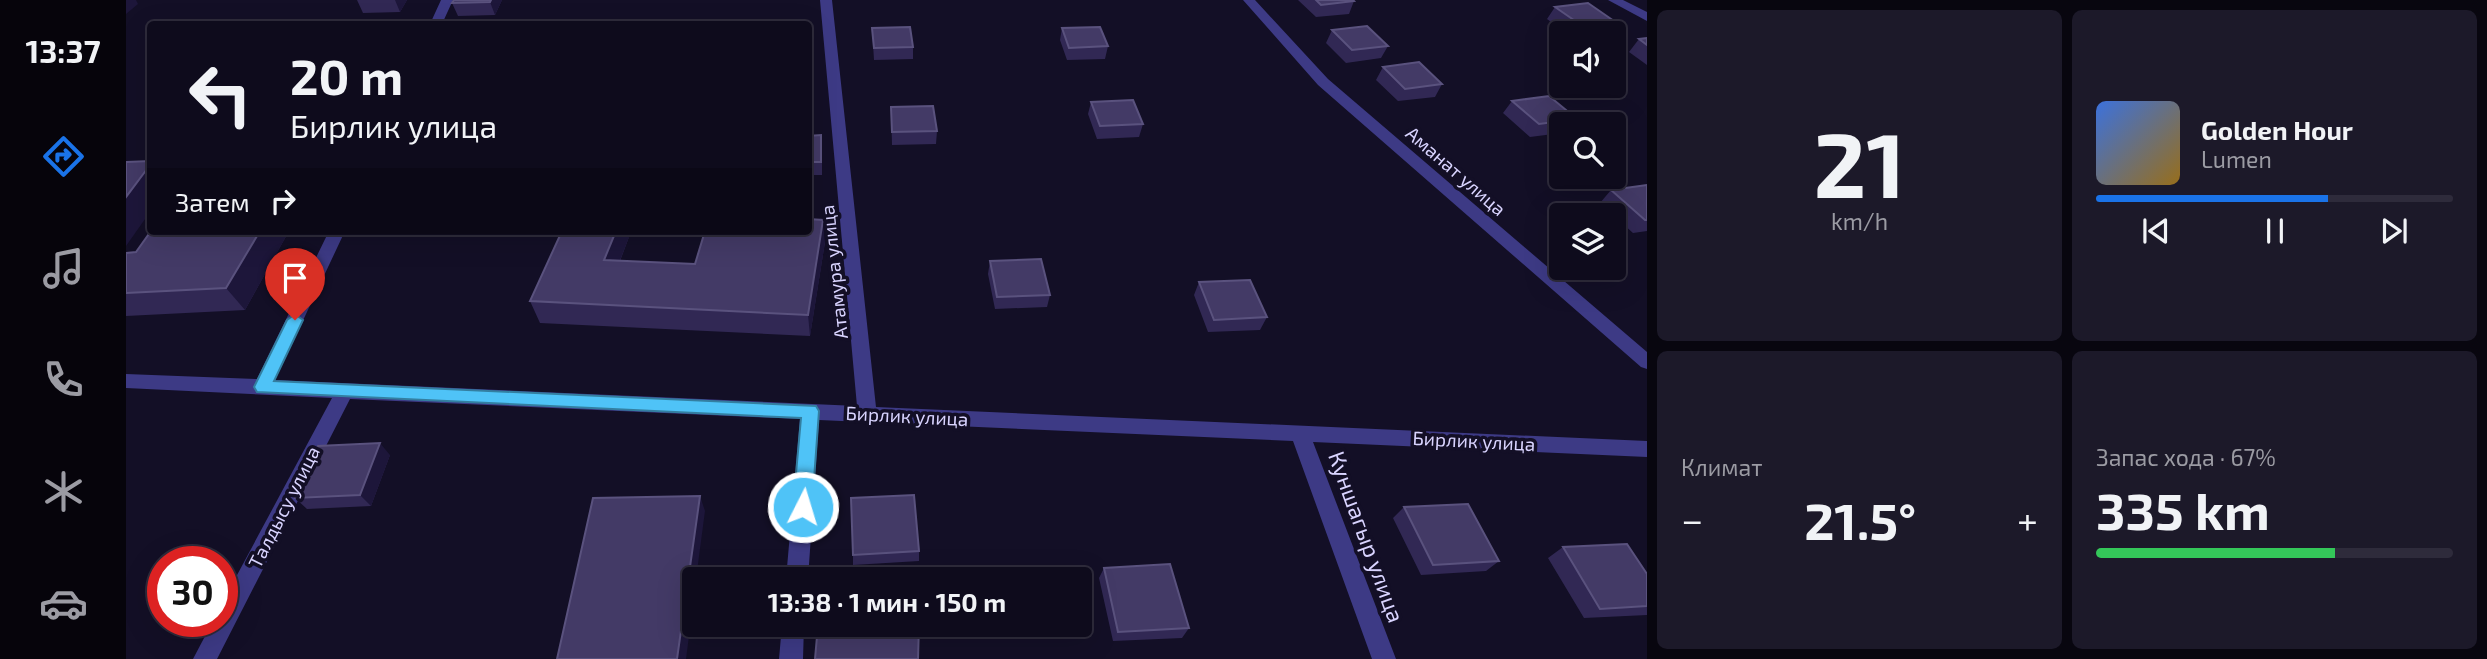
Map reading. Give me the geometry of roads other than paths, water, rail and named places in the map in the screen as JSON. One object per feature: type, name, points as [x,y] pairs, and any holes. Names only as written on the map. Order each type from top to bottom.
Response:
[{"type":"street","points":[[437,21],[447,0]]},
{"type":"street","name":"Атамура улица","points":[[826,0],[867,414]]},
{"type":"street","name":"Аманат улица","points":[[1250,0],[1323,82],[1647,362]]},
{"type":"street","points":[[1614,0],[1647,17]]},
{"type":"street","points":[[263,387],[335,235]]},
{"type":"street","name":"Бирлик улица","points":[[126,381],[1647,449]]},
{"type":"street","name":"Талдысу улица","points":[[205,659],[344,392]]},
{"type":"street","points":[[798,567],[810,411]]},
{"type":"street","name":"Куншагыр улица","points":[[1300,433],[1384,659]]},
{"type":"street","points":[[791,659],[792,637]]}]
